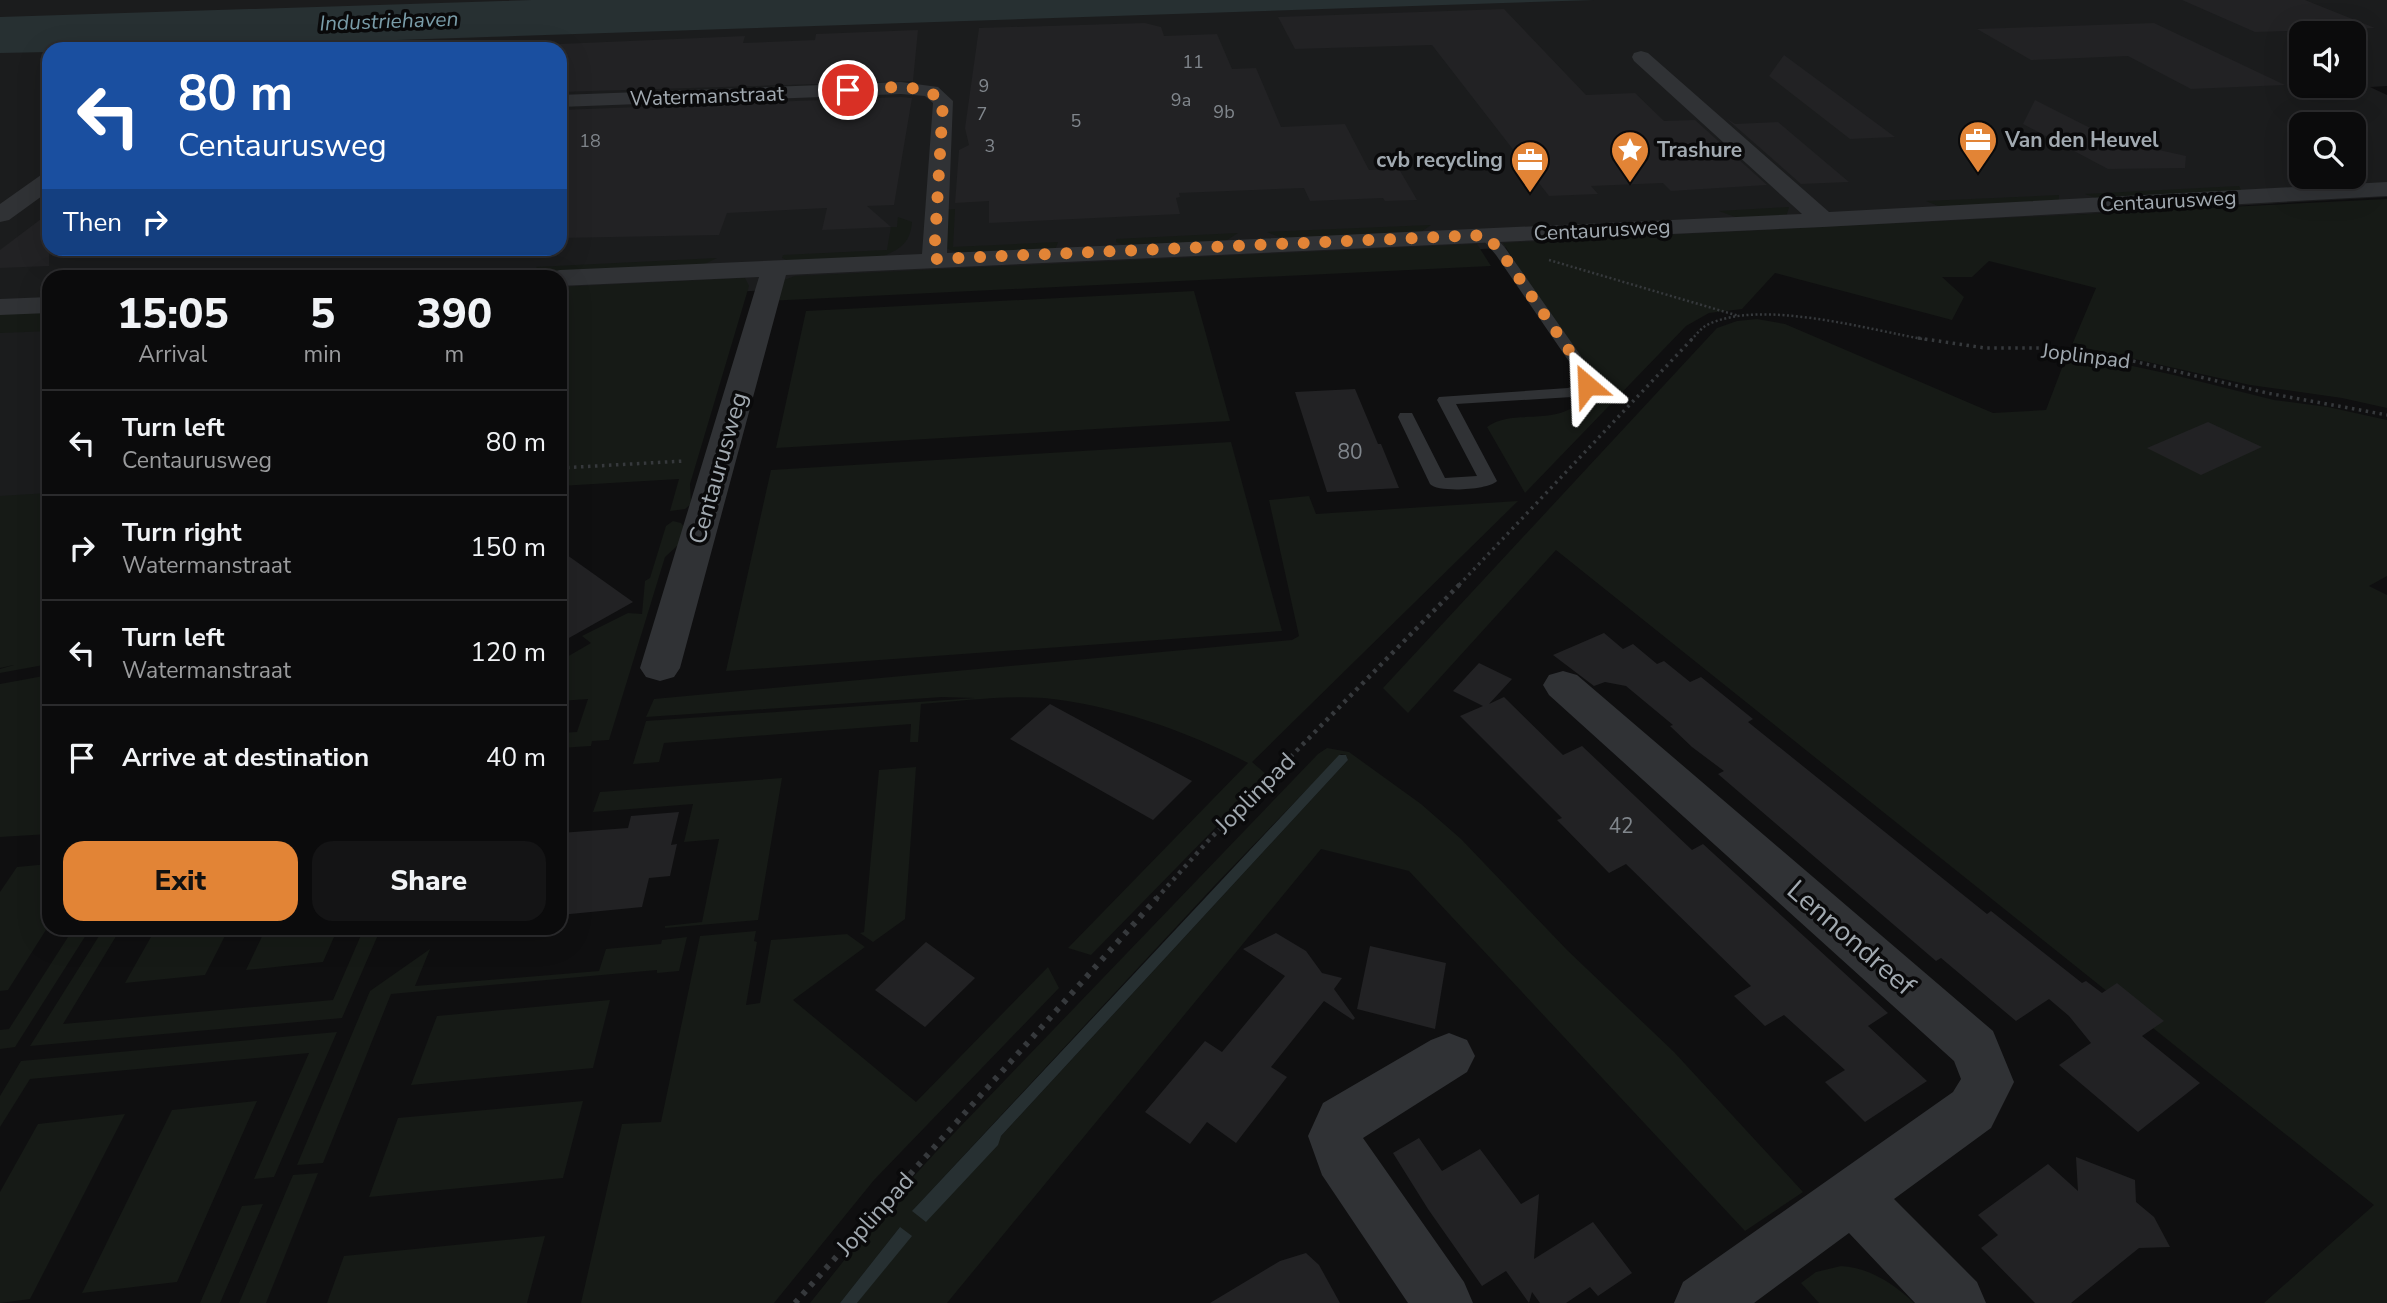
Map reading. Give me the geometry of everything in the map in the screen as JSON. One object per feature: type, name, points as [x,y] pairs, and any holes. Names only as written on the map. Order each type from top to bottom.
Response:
[{"type":"street","points":[[1641,57],[1823,220]]},
{"type":"street","name":"Watermanstraat","points":[[567,101],[901,88],[931,91],[943,101],[934,259]]},
{"type":"street","points":[[0,215],[42,185]]},
{"type":"street","name":"Centaurusweg","points":[[567,278],[934,259],[1489,239],[2387,189]]},
{"type":"street","name":"Centaurusweg","points":[[660,668],[775,268]]},
{"type":"street","points":[[0,307],[42,305]]},
{"type":"street","name":"Lennondreef","points":[[1563,685],[1975,1047],[1988,1082],[1972,1110],[1704,1303]]},
{"type":"street","points":[[1443,1303],[1341,1156],[1335,1136],[1342,1121],[1449,1056]]},
{"type":"street","points":[[1851,1195],[1956,1303]]},
{"type":"lane","points":[[1406,417],[1439,484],[1488,481],[1445,400],[1564,393],[1577,391],[1587,385],[1589,379],[1501,252],[1489,239]]},
{"type":"path","name":"Joplinpad","points":[[1489,239],[1740,316]]},
{"type":"path","name":"Joplinpad","points":[[796,1303],[1208,841],[1435,610],[1704,327],[1717,320],[1740,316],[1795,316],[1978,348],[2017,350],[2052,347],[2177,370],[2269,394],[2387,415]]},
{"type":"path","points":[[567,468],[720,459]]},
{"type":"shaded area","points":[[0,0],[670,0],[0,20]]},
{"type":"shaded area","points":[[1500,0],[2387,0],[2387,86],[2370,87],[2387,95],[2387,197],[567,302],[567,270],[42,270],[42,500],[0,502],[0,50],[42,49],[42,256],[567,256],[567,42],[240,42]]},
{"type":"shaded area","points":[[2239,186],[2243,194],[2104,201],[2085,194]]},
{"type":"shaded area","points":[[2059,195],[2059,201],[1943,208],[1926,201]]},
{"type":"shaded area","points":[[2387,199],[2387,408],[2342,398],[2250,385],[2072,345],[2096,288],[1989,261],[1972,277],[1942,277],[1964,297],[1952,320],[1775,273],[1742,309],[1709,313],[1686,326],[1525,493],[1487,427],[1499,421],[1556,414],[1570,409],[1583,400],[1594,385],[1503,243]]},
{"type":"shaded area","points":[[1789,207],[1786,217],[1738,218],[1719,211]]},
{"type":"shaded area","points":[[955,209],[953,247],[1058,242],[1055,250],[1000,255],[958,252],[946,248],[945,210]]},
{"type":"shaded area","points":[[898,217],[912,222],[909,235],[900,247],[884,256],[797,264],[782,258],[783,255],[887,250],[891,227],[897,227]]},
{"type":"shaded area","points":[[1431,225],[1418,234],[1289,241],[1267,232]]},
{"type":"shaded area","points":[[1238,233],[1221,244],[1133,248],[1116,242],[1116,239]]},
{"type":"shaded area","points":[[1477,244],[1491,266],[767,301],[776,283],[795,276]]},
{"type":"shaded area","points":[[717,258],[695,269],[567,275],[567,270],[539,270],[536,267]]},
{"type":"shaded area","points":[[745,278],[749,286],[690,484],[691,504],[685,509],[670,511],[679,479],[567,486],[567,287]]},
{"type":"shaded area","points":[[1194,291],[1230,421],[776,448],[806,311]]},
{"type":"shaded area","points":[[42,312],[42,331],[0,333],[0,314]]},
{"type":"shaded area","points":[[1757,319],[1785,324],[1993,413],[2046,410],[2068,352],[2274,400],[2328,407],[2387,420],[2387,576],[2369,586],[2387,595],[2387,1303],[2264,1303],[2374,1205],[1556,550],[1408,713],[1383,688],[1717,328],[1737,321]]},
{"type":"shaded area","points":[[1231,442],[1282,631],[726,671],[771,470]]},
{"type":"shaded area","points":[[42,493],[42,665],[0,673],[0,669],[14,665],[0,668],[0,496]]},
{"type":"shaded area","points":[[1309,496],[1316,514],[1518,501],[1252,762],[1267,775],[1091,955],[1068,948],[1248,763],[1175,730],[1123,713],[1070,701],[1014,697],[921,704],[918,742],[910,742],[911,724],[664,743],[659,762],[633,764],[646,721],[975,698],[942,697],[646,717],[654,699],[1292,640],[1299,636],[1269,500]]},
{"type":"shaded area","points":[[673,521],[684,527],[678,545],[665,557],[609,740],[592,741],[591,746],[567,748],[567,733],[577,732],[588,699],[567,700],[567,657],[591,643],[582,636],[628,613],[642,614],[645,581],[650,578],[666,526]]},
{"type":"shaded area","points":[[42,676],[42,834],[0,837],[0,684]]},
{"type":"shaded area","points":[[1327,748],[1349,752],[1421,804],[1461,839],[1567,950],[1674,1052],[1803,1192],[1745,1231],[1409,871],[1321,849],[947,1303],[857,1303],[900,1227],[840,1303],[810,1303],[894,1198],[935,1153],[1318,754]],"holes":[[[1341,754],[1346,755],[1348,760],[1001,1136],[913,1210],[1216,884]]]},
{"type":"shaded area","points":[[916,767],[905,919],[873,942],[860,933],[864,932],[879,770]]},
{"type":"shaded area","points":[[782,778],[758,920],[665,928],[702,922],[719,839],[684,842],[693,804],[593,812],[600,792]]},
{"type":"shaded area","points":[[42,865],[43,935],[8,990],[0,991],[0,892],[17,867]]},
{"type":"shaded area","points":[[756,931],[754,941],[757,942],[746,1005],[760,1003],[771,940],[847,934],[865,947],[793,1000],[916,1102],[1048,967],[1059,988],[874,1180],[774,1303],[581,1303],[622,1124],[661,1122],[700,936]]},
{"type":"shaded area","points":[[86,935],[15,1047],[0,1049],[0,1030],[9,1029],[68,937]]},
{"type":"shaded area","points":[[100,935],[117,935],[63,1024],[333,1000],[361,935],[378,935],[342,1018],[30,1046]]},
{"type":"shaded area","points":[[152,935],[225,935],[205,975],[125,983]]},
{"type":"shaded area","points":[[263,935],[335,935],[323,962],[246,970]]},
{"type":"shaded area","points":[[687,937],[679,971],[657,973],[657,970],[391,994],[323,1163],[297,1165],[370,991],[430,949],[415,986],[599,971],[606,949],[661,944],[662,940]]},
{"type":"shaded area","points":[[610,1000],[593,1068],[411,1085],[437,1016]]},
{"type":"shaded area","points":[[337,1032],[274,1177],[254,1179],[309,1053],[30,1079],[0,1127],[0,1096],[21,1061]]},
{"type":"shaded area","points":[[257,1101],[177,1282],[82,1293],[172,1110]]},
{"type":"shaded area","points":[[583,1101],[563,1178],[369,1197],[398,1118]]},
{"type":"shaded area","points":[[125,1114],[30,1299],[0,1303],[0,1192],[38,1124]]},
{"type":"shaded area","points":[[318,1173],[266,1303],[239,1303],[293,1175]]},
{"type":"shaded area","points":[[263,1204],[220,1303],[200,1303],[242,1206]]},
{"type":"shaded area","points":[[545,1236],[527,1303],[327,1303],[344,1256]]},
{"type":"shaded area","points":[[1841,1266],[1862,1270],[1881,1278],[1914,1303],[1819,1303],[1801,1283],[1816,1272]]},
{"type":"water","name":"Industriehaven","points":[[532,0],[1594,0],[337,42],[42,42],[42,52],[0,53],[0,17]]},
{"type":"water","points":[[1339,755],[1346,755],[1348,760],[1001,1136],[998,1145],[926,1222],[912,1211]]},
{"type":"water","points":[[900,1227],[912,1236],[857,1303],[840,1303]]},
{"type":"building","points":[[2182,0],[2305,0],[2358,21],[2289,21],[2289,31],[2255,32]]},
{"type":"building","points":[[1504,9],[1586,95],[1635,93],[1664,121],[1695,120],[1767,185],[1671,191],[1663,183],[1591,186],[1598,194],[1549,196],[1432,45],[1295,49],[1278,17]]},
{"type":"building","points":[[1145,23],[1161,27],[1164,36],[1217,34],[1232,69],[1256,68],[1281,127],[1345,124],[1369,170],[1399,169],[1417,200],[1385,201],[1383,198],[1310,201],[1304,188],[1179,193],[1180,197],[1176,198],[1180,214],[989,223],[989,201],[955,203],[959,150],[969,145],[965,128],[979,28]]},
{"type":"building","points":[[2154,23],[2285,85],[2191,89],[2128,56],[2031,60],[1977,29]]},
{"type":"building","points":[[918,30],[913,81],[567,92],[567,44],[745,36],[743,43],[815,40],[816,34]]},
{"type":"building","points":[[1784,55],[1895,137],[1850,139],[1769,76]]},
{"type":"building","points":[[912,98],[894,205],[867,206],[891,227],[822,230],[827,208],[727,213],[719,235],[567,238],[567,110]]},
{"type":"building","points":[[2035,100],[2114,140],[2186,156],[2185,168],[2108,169],[2023,124]]},
{"type":"building","points":[[1726,118],[1735,124],[1778,122],[1849,182],[1801,184]]},
{"type":"building","points":[[42,218],[42,256],[49,256],[49,266],[0,268],[0,250]]},
{"type":"building","points":[[1355,389],[1399,488],[1327,492],[1295,392]]},
{"type":"building","points":[[2208,422],[2262,447],[2201,475],[2147,448]]},
{"type":"building","points":[[567,555],[633,602],[567,639]]},
{"type":"building","points":[[1604,633],[1623,649],[1633,644],[1657,664],[1664,661],[1690,682],[1701,677],[1753,719],[1748,722],[1987,914],[1991,911],[2082,983],[2086,981],[2102,993],[2117,983],[2164,1021],[2142,1036],[2200,1083],[2138,1132],[2059,1065],[2091,1043],[2069,1016],[2049,999],[2016,1021],[1941,958],[1936,961],[1718,774],[1724,771],[1692,747],[1670,726],[1673,725],[1626,686],[1605,682],[1594,686],[1553,655]]},
{"type":"building","points":[[1479,663],[1512,679],[1489,704],[1504,697],[1563,755],[1582,746],[1692,850],[1703,844],[1888,1013],[1868,1026],[1927,1081],[1865,1122],[1825,1082],[1845,1070],[1784,1015],[1765,1026],[1734,996],[1751,986],[1626,864],[1609,873],[1557,820],[1562,818],[1460,716],[1483,706],[1453,691]]},
{"type":"building","points":[[1050,704],[1192,781],[1153,820],[1010,739]]},
{"type":"building","points":[[679,812],[671,845],[677,844],[670,876],[649,878],[642,907],[567,914],[567,832],[628,828],[631,816]]},
{"type":"building","points":[[1276,933],[1306,951],[1322,973],[1342,978],[1334,989],[1355,1018],[1353,1020],[1324,1001],[1271,1067],[1287,1077],[1236,1143],[1207,1122],[1190,1144],[1145,1112],[1205,1041],[1222,1052],[1285,976],[1243,949]]},
{"type":"building","points":[[926,942],[975,978],[925,1027],[875,990]]},
{"type":"building","points":[[1370,946],[1446,963],[1435,1029],[1357,1009]]},
{"type":"building","points":[[1419,1138],[1442,1171],[1480,1149],[1521,1204],[1539,1194],[1534,1259],[1593,1222],[1632,1273],[1598,1296],[1590,1287],[1566,1303],[1540,1303],[1532,1292],[1529,1303],[1506,1271],[1482,1286],[1393,1153]]},
{"type":"building","points":[[2076,1157],[2135,1180],[2136,1202],[2154,1217],[2170,1247],[2139,1248],[2071,1303],[2035,1303],[1981,1248],[1998,1235],[1978,1215],[2048,1164],[2078,1191]]},
{"type":"building","points":[[1306,1253],[1319,1265],[1340,1303],[1210,1303],[1280,1261]]},
{"type":"place","name":"Van den Heuvel","points":[[1978,174]]},
{"type":"place","name":"Trashure","points":[[1630,184]]},
{"type":"place","name":"cvb recycling","points":[[1530,194]]},
{"type":"route","points":[[848,90],[901,88],[931,91],[943,101],[934,259],[1486,235],[1501,252],[1589,379],[1587,385]]}]
